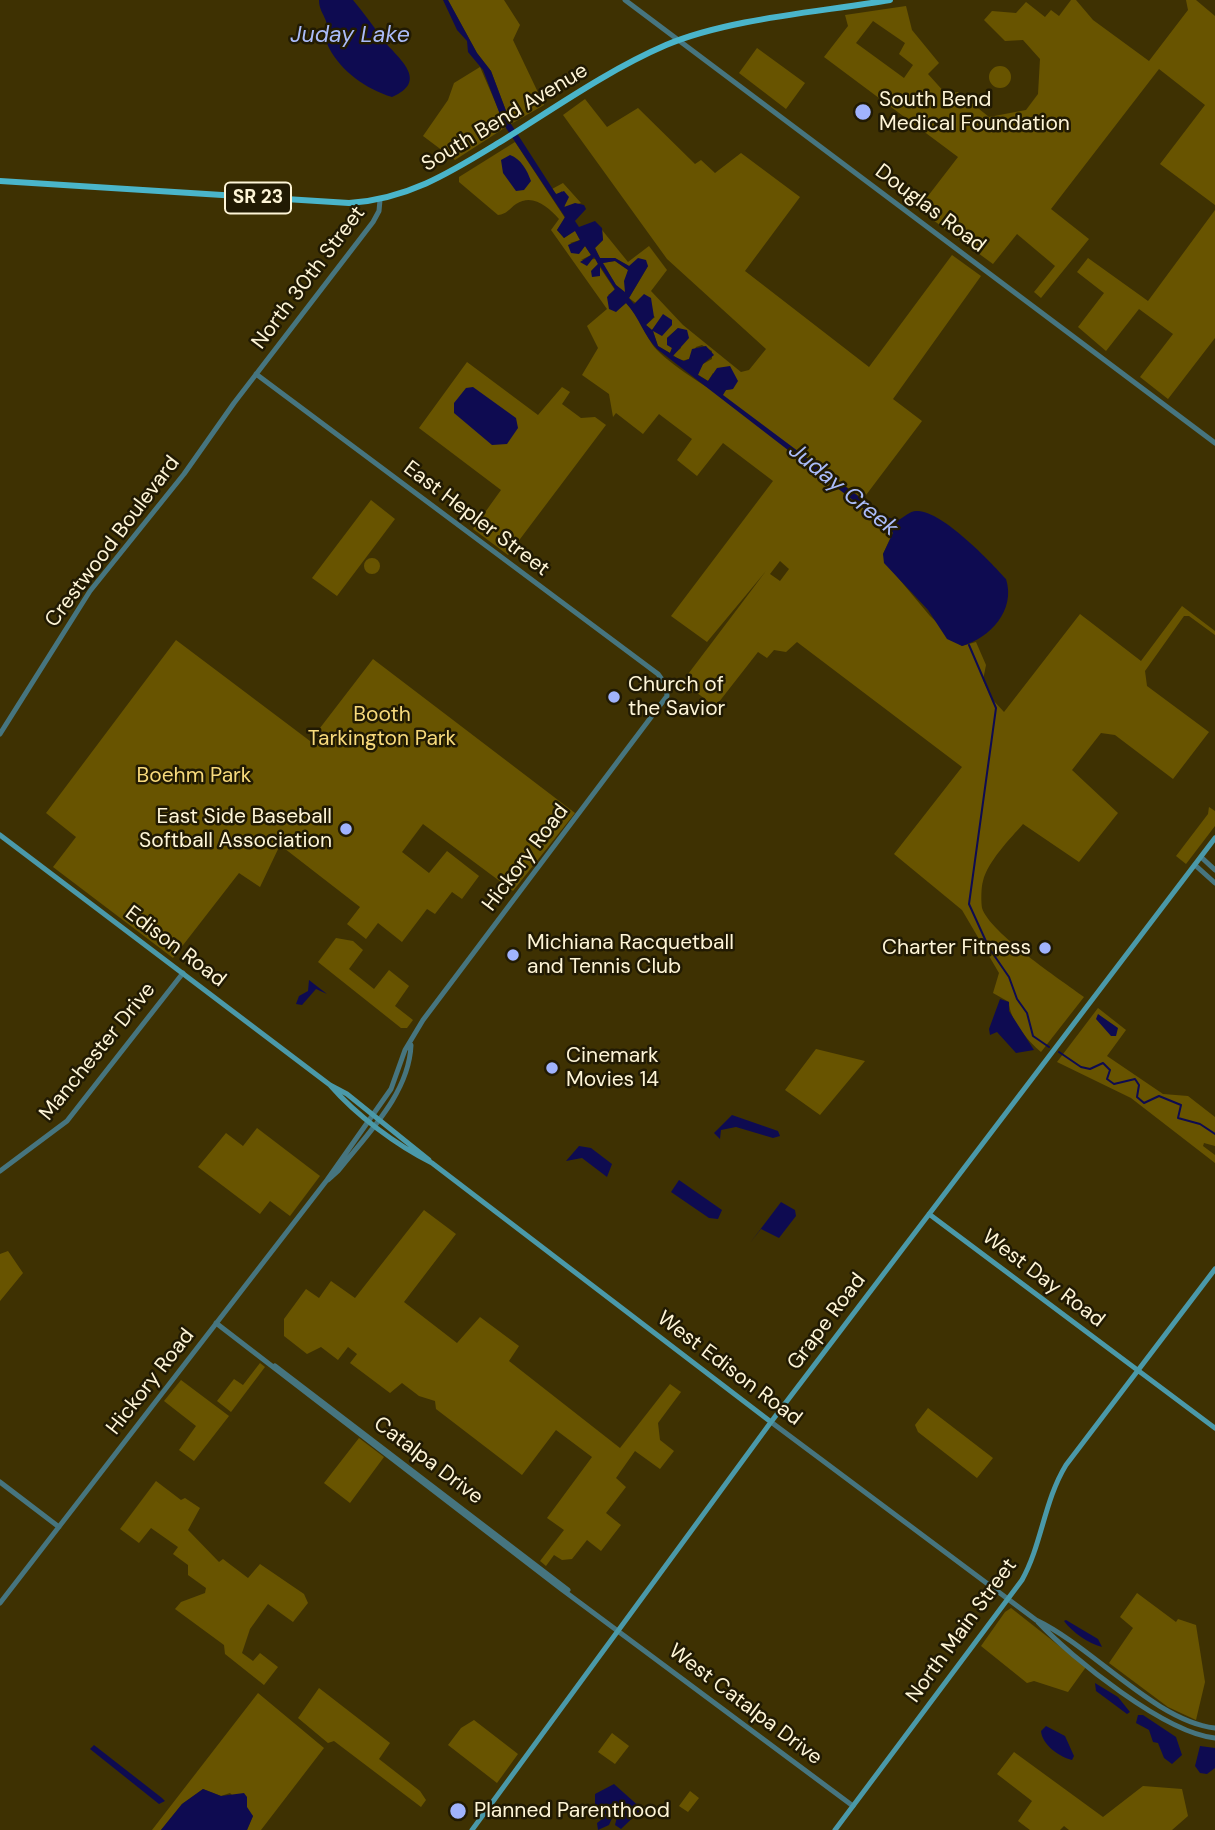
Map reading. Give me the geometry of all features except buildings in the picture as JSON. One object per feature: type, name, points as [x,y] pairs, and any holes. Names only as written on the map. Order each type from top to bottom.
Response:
[{"type":"main road","name":"South Bend Avenue","points":[[0,181],[349,203],[380,200],[425,187],[640,57],[680,40],[732,27],[890,0]]},
{"type":"main road","name":"Edison Road","points":[[0,835],[330,1085],[377,1116]]},
{"type":"main road","name":"Grape Road","points":[[472,1830],[771,1422],[1215,838]]},
{"type":"main road","name":"Edison Road","points":[[330,1085],[343,1100],[372,1122]]},
{"type":"main road","name":"West Edison Road","points":[[377,1116],[421,1150],[432,1163]]},
{"type":"main road","name":"West Edison Road","points":[[372,1122],[432,1163],[771,1422]]},
{"type":"main road","name":"West Day Road","points":[[929,1213],[1215,1427]]},
{"type":"main road","name":"North Main Street","points":[[835,1830],[1008,1599],[1029,1567],[1062,1472],[1215,1269]]},
{"type":"street","name":"Douglas Road","points":[[625,0],[1215,443]]},
{"type":"street","name":"North 30th Street","points":[[256,374],[373,222],[379,211],[380,200]]},
{"type":"street","name":"East Hepler Street","points":[[256,374],[658,674],[666,685],[667,695]]},
{"type":"street","name":"Crestwood Boulevard","points":[[0,734],[83,601],[184,474],[256,374]]},
{"type":"street","name":"Hickory Road","points":[[0,1603],[377,1116],[423,1020],[627,752],[667,695]]},
{"type":"street","points":[[1201,857],[1215,870]]},
{"type":"street","points":[[1195,865],[1215,883]]},
{"type":"street","name":"Manchester Drive","points":[[0,1171],[67,1121],[183,973]]},
{"type":"street","name":"Catalpa Drive","points":[[216,1323],[618,1629]]},
{"type":"street","name":"West Edison Road","points":[[771,1422],[1036,1620]]},
{"type":"street","points":[[0,1482],[59,1527]]},
{"type":"street","points":[[1036,1620],[1071,1639],[1171,1712],[1190,1722],[1215,1728]]},
{"type":"street","points":[[1036,1620],[1065,1648],[1159,1718],[1188,1733],[1215,1738]]},
{"type":"street","name":"West Catalpa Drive","points":[[618,1629],[853,1806]]},
{"type":"green space","points":[[448,0],[504,0],[520,25],[513,40],[544,105],[511,124],[491,71],[477,53]]},
{"type":"green space","points":[[1071,0],[1076,0],[1093,20],[1149,61],[1188,10],[1186,0],[1196,0],[1215,16],[1215,205],[1160,164],[1205,105],[1159,69],[1051,209],[1089,239],[1041,298],[1034,292],[1055,266],[1017,234],[993,264],[918,209],[958,157],[824,57],[848,26],[845,15],[906,6],[912,30],[939,63],[928,74],[946,94],[958,92],[989,117],[1026,110],[1038,94],[1040,59],[1023,40],[1005,41],[984,20],[992,11],[1016,13],[1026,2],[1045,17],[1051,10],[1059,16]],"holes":[[[873,21],[905,43],[899,54],[913,65],[904,78],[856,43]]]},
{"type":"green space","points":[[757,48],[805,83],[786,109],[739,73]]},
{"type":"green space","points":[[1000,66],[1008,69],[1011,77],[1008,85],[1000,88],[992,85],[989,77],[992,69]]},
{"type":"green space","points":[[480,67],[506,127],[455,160],[423,136],[448,100],[454,83]]},
{"type":"green space","points":[[585,99],[607,127],[638,108],[695,164],[701,160],[715,173],[741,153],[800,197],[745,271],[869,367],[952,255],[981,276],[893,399],[922,421],[863,499],[833,477],[893,532],[883,554],[889,567],[930,616],[962,646],[976,642],[986,665],[983,680],[992,699],[1004,712],[1080,614],[1141,661],[1182,606],[1215,631],[1215,635],[1189,616],[1184,616],[1145,671],[1147,686],[1209,732],[1173,779],[1115,735],[1101,733],[1072,770],[1118,813],[1079,862],[1023,824],[986,873],[981,902],[988,918],[1027,956],[1084,997],[1041,1052],[1016,1022],[1009,1002],[993,993],[999,973],[962,910],[894,854],[962,767],[797,642],[786,652],[774,650],[767,658],[758,652],[715,707],[696,692],[676,690],[766,571],[707,642],[671,616],[773,481],[723,443],[697,476],[677,460],[692,439],[659,414],[643,434],[616,413],[613,417],[609,394],[582,375],[598,348],[587,326],[607,309],[551,230],[559,219],[545,206],[528,200],[498,215],[459,182],[459,177],[515,142],[565,218],[557,230],[564,238],[575,230],[580,240],[570,243],[581,251],[585,246],[591,255],[581,260],[596,259],[598,264],[591,271],[599,266],[615,290],[608,295],[620,308],[626,303],[657,350],[707,387],[722,394],[733,389],[713,373],[708,381],[697,374],[703,364],[712,359],[712,351],[702,345],[696,347],[689,359],[681,361],[673,355],[681,348],[678,328],[667,338],[672,348],[670,353],[658,346],[653,331],[661,318],[652,330],[646,325],[655,317],[629,298],[648,266],[629,266],[615,258],[600,258],[595,248],[603,240],[602,230],[628,262],[649,246],[667,270],[651,291],[683,325],[741,372],[749,370],[766,349],[667,259],[563,115]],"holes":[[[780,561],[789,569],[780,581],[770,574]]]},
{"type":"green space","points":[[563,183],[581,203],[565,208],[562,191],[557,195],[552,189]]},
{"type":"green space","points":[[1215,210],[1215,338],[1168,399],[1140,377],[1173,334],[1139,309],[1106,351],[1078,327],[1104,293],[1077,272],[1088,258],[1148,301]]},
{"type":"green space","points":[[615,261],[628,270],[625,293],[616,285],[602,263]]},
{"type":"green space","points":[[467,362],[538,415],[562,387],[570,392],[562,404],[581,418],[595,417],[606,425],[508,555],[473,529],[501,490],[419,428]]},
{"type":"green space","points":[[371,500],[395,519],[337,596],[312,578]]},
{"type":"green space","points":[[372,558],[378,560],[378,572],[372,574],[366,572],[364,566],[366,560]]},
{"type":"green space","points":[[176,640],[310,741],[373,659],[575,813],[513,891],[423,824],[402,852],[429,873],[447,851],[479,876],[462,899],[452,892],[435,914],[427,909],[402,942],[378,923],[366,939],[347,924],[360,907],[280,845],[260,887],[239,873],[173,958],[53,867],[76,837],[46,813]]},
{"type":"green space","points":[[1209,807],[1215,811],[1215,826],[1186,864],[1176,856],[1208,814]]},
{"type":"green space","points":[[336,938],[353,941],[363,950],[349,969],[374,989],[389,970],[409,986],[395,1006],[413,1020],[407,1028],[401,1028],[318,962]]},
{"type":"green space","points":[[1098,1008],[1126,1030],[1107,1056],[1163,1094],[1188,1096],[1215,1117],[1215,1146],[1204,1143],[1203,1146],[1215,1155],[1215,1163],[1131,1098],[1057,1062]]},
{"type":"green space","points":[[816,1049],[865,1061],[820,1115],[785,1090]]},
{"type":"green space","points":[[257,1128],[320,1176],[290,1216],[270,1201],[260,1214],[198,1167],[226,1133],[243,1146]]},
{"type":"green space","points":[[424,1210],[456,1234],[404,1302],[457,1343],[480,1317],[519,1346],[509,1361],[620,1448],[670,1384],[681,1392],[658,1423],[660,1440],[674,1451],[660,1469],[635,1451],[616,1478],[626,1487],[606,1513],[621,1525],[601,1551],[587,1540],[572,1559],[562,1560],[554,1555],[546,1566],[540,1561],[564,1530],[547,1518],[592,1457],[556,1430],[522,1475],[436,1409],[435,1401],[419,1396],[402,1383],[390,1393],[350,1363],[357,1354],[348,1347],[338,1360],[321,1347],[307,1354],[284,1336],[284,1319],[306,1289],[319,1298],[331,1281],[355,1298]]},
{"type":"green space","points":[[8,1251],[23,1273],[0,1301],[0,1254]]},
{"type":"green space","points":[[260,1363],[265,1367],[231,1412],[217,1401],[234,1379],[243,1385]]},
{"type":"green space","points":[[181,1380],[229,1416],[194,1461],[179,1450],[196,1426],[164,1401]]},
{"type":"green space","points":[[928,1408],[993,1458],[977,1478],[918,1432],[915,1425]]},
{"type":"green space","points":[[359,1438],[384,1457],[350,1503],[324,1483]]},
{"type":"green space","points":[[156,1481],[181,1500],[185,1498],[200,1508],[188,1530],[219,1562],[223,1559],[248,1578],[260,1564],[304,1594],[308,1603],[293,1622],[268,1604],[250,1629],[242,1653],[253,1661],[260,1653],[278,1667],[264,1685],[225,1654],[224,1645],[175,1609],[181,1602],[205,1593],[206,1588],[188,1575],[188,1565],[173,1554],[178,1547],[151,1528],[139,1543],[120,1529]]},
{"type":"green space","points":[[1137,1593],[1176,1622],[1178,1619],[1196,1625],[1205,1682],[1196,1720],[1168,1707],[1109,1663],[1133,1628],[1120,1617]]},
{"type":"green space","points":[[1011,1608],[1086,1667],[1068,1692],[1034,1681],[1027,1683],[981,1646],[1005,1612]]},
{"type":"green space","points":[[319,1688],[390,1743],[379,1759],[420,1791],[426,1800],[421,1807],[334,1741],[328,1743],[298,1718]]},
{"type":"green space","points":[[258,1693],[324,1748],[261,1830],[247,1830],[253,1816],[230,1793],[221,1796],[203,1789],[182,1804],[161,1830],[152,1830]]},
{"type":"green space","points":[[474,1720],[518,1754],[497,1783],[448,1745],[461,1728]]},
{"type":"green space","points":[[612,1733],[629,1746],[615,1764],[598,1752]]},
{"type":"green space","points":[[1014,1752],[1103,1817],[1143,1786],[1182,1789],[1188,1816],[1172,1830],[1069,1830],[1064,1826],[1060,1830],[1030,1830],[1018,1821],[1032,1801],[997,1774]]},
{"type":"green space","points":[[690,1791],[699,1798],[688,1812],[679,1806]]},
{"type":"water","name":"Juday Lake","points":[[319,0],[353,0],[407,69],[409,84],[403,91],[392,97],[382,94],[364,84],[341,65],[328,45],[327,24]]},
{"type":"water","points":[[443,0],[448,0],[477,53],[491,71],[511,124],[556,194],[564,191],[569,197],[564,207],[575,203],[584,205],[586,209],[575,221],[579,227],[595,221],[602,228],[603,240],[595,248],[600,258],[615,258],[629,266],[638,258],[646,260],[648,266],[629,298],[634,304],[644,294],[651,298],[654,317],[646,325],[652,330],[663,314],[672,320],[672,325],[662,336],[653,331],[658,346],[670,353],[672,348],[667,345],[667,338],[678,328],[687,330],[689,338],[673,356],[684,361],[689,359],[692,349],[706,346],[714,355],[703,364],[698,375],[708,381],[717,368],[730,366],[738,381],[733,389],[726,390],[723,395],[886,517],[898,520],[915,511],[928,513],[953,528],[1006,579],[1008,590],[1004,612],[982,637],[962,646],[947,639],[928,610],[884,563],[883,554],[893,533],[889,528],[657,349],[626,303],[616,312],[609,309],[607,297],[615,289],[600,266],[600,276],[592,277],[591,271],[598,264],[594,257],[587,266],[580,262],[591,255],[585,246],[579,254],[571,253],[568,245],[580,240],[575,231],[564,238],[557,230],[565,217],[504,125],[483,70],[468,52],[467,41],[457,30]],"holes":[[[615,261],[628,270],[624,281],[625,292],[616,285],[603,263]]]},
{"type":"water","points":[[510,155],[520,162],[531,181],[524,190],[516,191],[503,173],[501,160]]},
{"type":"water","points":[[473,387],[516,418],[518,428],[507,444],[492,445],[454,413],[454,403],[466,388]]},
{"type":"water","points":[[309,980],[327,994],[316,989],[302,1005],[296,1004],[299,996],[308,991]]},
{"type":"water","points":[[1000,999],[1009,1002],[1009,1011],[1034,1050],[1016,1053],[997,1032],[990,1035],[989,1029]]},
{"type":"water","points":[[1098,1014],[1118,1028],[1116,1036],[1111,1036],[1096,1019]]},
{"type":"water","points":[[732,1115],[778,1131],[780,1136],[773,1138],[736,1127],[721,1130],[720,1139],[714,1133]]},
{"type":"water","points":[[579,1146],[591,1148],[612,1164],[607,1177],[582,1158],[566,1161]]},
{"type":"water","points":[[679,1180],[722,1210],[718,1219],[709,1218],[671,1192]]},
{"type":"water","points":[[781,1202],[795,1210],[796,1216],[779,1238],[761,1229],[750,1243]]},
{"type":"water","points":[[1064,1621],[1098,1639],[1102,1647],[1076,1633]]},
{"type":"water","points":[[1095,1683],[1118,1697],[1130,1712],[1127,1714],[1096,1691]]},
{"type":"water","points":[[1138,1715],[1143,1715],[1176,1737],[1182,1755],[1172,1764],[1164,1758],[1158,1743],[1153,1742],[1149,1730],[1136,1723]]},
{"type":"water","points":[[1046,1726],[1065,1736],[1074,1756],[1072,1760],[1048,1746],[1041,1731]]},
{"type":"water","points":[[94,1745],[165,1801],[159,1804],[90,1749]]},
{"type":"water","points":[[1200,1746],[1215,1748],[1215,1768],[1207,1774],[1200,1773],[1195,1766]]},
{"type":"water","points":[[614,1784],[642,1809],[621,1829],[615,1825],[617,1817],[613,1816],[609,1825],[598,1830],[597,1823],[606,1816],[604,1810],[595,1805],[595,1794]]},
{"type":"water","points":[[203,1789],[221,1796],[244,1793],[247,1807],[253,1816],[247,1830],[161,1830],[182,1804]]},
{"type":"waterway","name":"Juday Creek","points":[[969,645],[996,708],[969,904],[989,948],[1009,977],[1017,999],[1027,1013],[1033,1036],[1049,1047]]},
{"type":"waterway","name":"Juday Creek","points":[[1059,1052],[1081,1067],[1090,1069],[1103,1063],[1110,1070],[1107,1079],[1114,1084],[1135,1079],[1139,1085],[1137,1097],[1144,1103],[1159,1096],[1181,1105],[1178,1118],[1200,1124],[1215,1134]]},
{"type":"place","name":"South Bend Medical Foundation","points":[[863,112]]},
{"type":"place","name":"Church of the Savior","points":[[614,697]]},
{"type":"place","name":"East Side Baseball Softball Association","points":[[346,829]]},
{"type":"place","name":"Charter Fitness","points":[[1045,948]]},
{"type":"place","name":"Michiana Racquetball and Tennis Club","points":[[513,955]]},
{"type":"place","name":"Cinemark Movies 14","points":[[552,1068]]},
{"type":"place","name":"Planned Parenthood","points":[[458,1811]]},
{"type":"park label","name":"Booth Tarkington Park","points":[[382,727]]},
{"type":"park label","name":"Boehm Park","points":[[194,776]]}]
